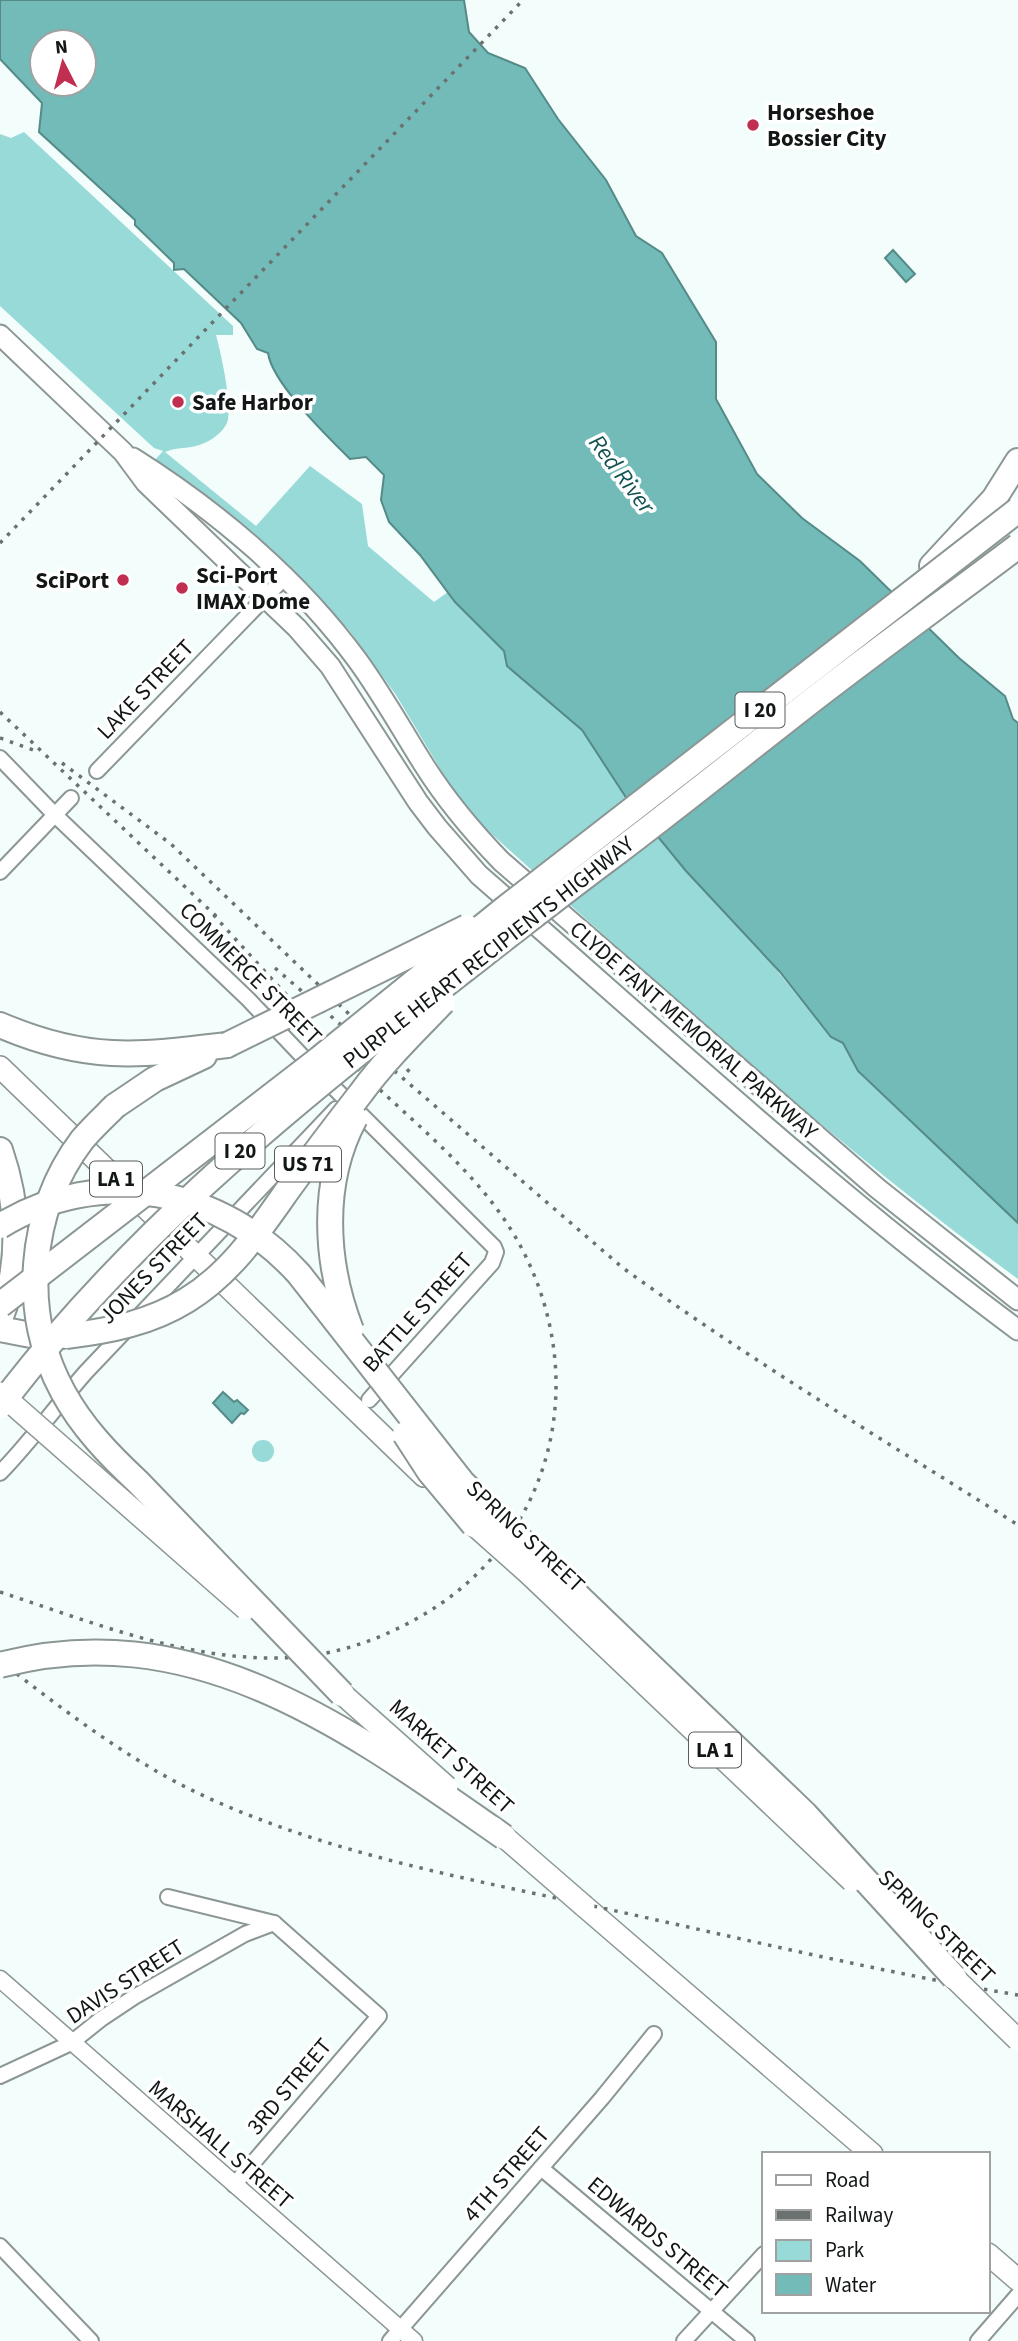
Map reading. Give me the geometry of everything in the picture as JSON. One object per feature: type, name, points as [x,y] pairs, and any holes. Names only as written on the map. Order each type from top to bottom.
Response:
[{"type":"highway","points":[[889,609],[954,545],[994,499],[1018,461]]},
{"type":"highway","name":"PURPLE HEART RECIPIENTS HIGHWAY","points":[[0,1406],[41,1354],[121,1267],[241,1150],[507,921],[889,609],[1018,510]]},
{"type":"highway","name":"PURPLE HEART RECIPIENTS HIGHWAY","points":[[0,1305],[319,1059],[507,921],[657,822],[821,693],[1018,546]]},
{"type":"highway","points":[[342,1694],[138,1482],[108,1455],[84,1425],[62,1391],[47,1356],[38,1321],[35,1271],[39,1236],[47,1205],[58,1180],[82,1140],[115,1106],[155,1079],[507,921]]},
{"type":"highway","name":"US 71","points":[[0,1329],[36,1336],[102,1332],[150,1318],[188,1300],[212,1282],[238,1256],[379,1070],[405,1043],[507,921]]},
{"type":"highway","points":[[0,1025],[56,1046],[110,1054],[153,1054],[227,1045]]},
{"type":"highway","points":[[405,1043],[360,1109],[346,1136],[330,1203],[333,1259],[345,1314],[378,1390],[429,1471],[474,1525]]},
{"type":"highway","points":[[0,1150],[14,1206],[15,1274],[0,1319]]},
{"type":"highway","points":[[0,1226],[32,1209],[71,1197],[117,1190],[140,1191],[186,1200],[212,1210],[240,1223],[270,1244],[299,1274],[462,1482],[806,1814],[954,1977]]},
{"type":"highway","points":[[0,1665],[54,1654],[100,1652],[158,1656],[204,1667],[269,1692],[329,1721],[383,1753],[504,1837]]},
{"type":"main road","name":"CLYDE FANT MEMORIAL PARKWAY","points":[[0,335],[123,452],[195,501],[235,533],[327,623],[357,660],[450,803],[501,861],[877,1188],[1018,1300]]},
{"type":"main road","name":"CLYDE FANT MEMORIAL PARKWAY","points":[[123,452],[146,483],[266,596],[330,666],[418,802],[479,875],[808,1162],[952,1280],[1018,1330]]},
{"type":"main road","name":"SPRING STREET","points":[[0,1067],[474,1525],[528,1573],[1018,2040]]},
{"type":"main road","name":"MARKET STREET","points":[[0,1393],[863,2151]]},
{"type":"main road","points":[[994,2258],[1018,2280]]},
{"type":"street","name":"LAKE STREET","points":[[97,771],[284,578]]},
{"type":"street","name":"COMMERCE STREET","points":[[0,758],[55,815],[248,999],[345,1099],[490,1241],[496,1252]]},
{"type":"street","points":[[0,873],[71,798]]},
{"type":"street","name":"JONES STREET","points":[[0,1473],[23,1450],[52,1409],[86,1371],[345,1099]]},
{"type":"street","name":"BATTLE STREET","points":[[369,1400],[492,1263],[496,1252]]},
{"type":"street","points":[[168,1897],[274,1923]]},
{"type":"street","name":"3RD STREET","points":[[234,2185],[379,2016],[274,1923]]},
{"type":"street","name":"DAVIS STREET","points":[[0,2076],[71,2043],[134,1997],[245,1934],[274,1923]]},
{"type":"street","name":"MARSHALL STREET","points":[[0,1979],[234,2185],[396,2335],[414,2341]]},
{"type":"street","name":"4TH STREET","points":[[396,2335],[654,2034]]},
{"type":"street","name":"EDWARDS STREET","points":[[541,2168],[747,2341]]},
{"type":"street","points":[[0,2246],[91,2341]]},
{"type":"street","points":[[684,2341],[762,2256]]},
{"type":"street","points":[[978,2341],[1018,2295]]},
{"type":"green space","points":[[24,132],[233,326],[233,335],[216,335],[227,393],[227,423],[220,433],[205,443],[165,452],[256,526],[310,466],[362,504],[368,546],[434,602],[448,592],[504,651],[508,666],[582,730],[826,1031],[843,1043],[1018,1222],[1018,1279],[813,1118],[486,829],[454,792],[396,695],[349,630],[257,538],[216,503],[155,460],[163,451],[154,448],[0,306],[0,134],[11,138]]},
{"type":"green space","points":[[263,1440],[271,1443],[274,1451],[271,1459],[263,1462],[255,1459],[252,1451],[255,1443]]},
{"type":"water","name":"Red River","points":[[0,0],[464,0],[469,32],[488,53],[525,68],[558,119],[606,180],[636,236],[662,253],[716,342],[716,399],[757,474],[802,518],[860,561],[959,658],[1005,696],[1013,719],[1018,723],[1018,1223],[858,1071],[843,1043],[831,1037],[780,972],[686,871],[627,799],[582,730],[507,666],[504,651],[455,602],[420,555],[389,522],[381,500],[384,475],[366,457],[350,459],[290,394],[279,379],[268,353],[257,349],[241,323],[184,269],[174,270],[174,263],[135,225],[135,220],[39,132],[42,103],[37,98],[98,98],[98,28],[28,28],[28,88],[0,59]]},
{"type":"water","points":[[893,250],[915,274],[906,282],[885,258]]},
{"type":"water","points":[[223,1392],[248,1410],[232,1423],[213,1403]]},
{"type":"railway","points":[[0,543],[523,0]]},
{"type":"railway","points":[[0,712],[217,917]]},
{"type":"railway","points":[[0,738],[36,751]]},
{"type":"railway","points":[[62,763],[171,844],[414,1076]]},
{"type":"railway","points":[[0,1592],[101,1626],[205,1652],[276,1658],[331,1652],[400,1628],[463,1587],[500,1548],[528,1504],[546,1456],[555,1405],[554,1352],[543,1299],[521,1247],[506,1222],[469,1175],[341,1052],[210,911]]},
{"type":"railway","points":[[275,968],[623,1268],[769,1368],[1018,1525]]},
{"type":"railway","points":[[0,1661],[73,1716],[176,1782],[252,1817],[302,1834],[453,1876],[863,1966],[1018,1995]]},
{"type":"place","name":"Horseshoe Bossier City","points":[[753,125]]},
{"type":"place","name":"Safe Harbor","points":[[178,402]]},
{"type":"place","name":"SciPort","points":[[123,580]]},
{"type":"place","name":"Sci-Port IMAX Dome","points":[[182,588]]}]
